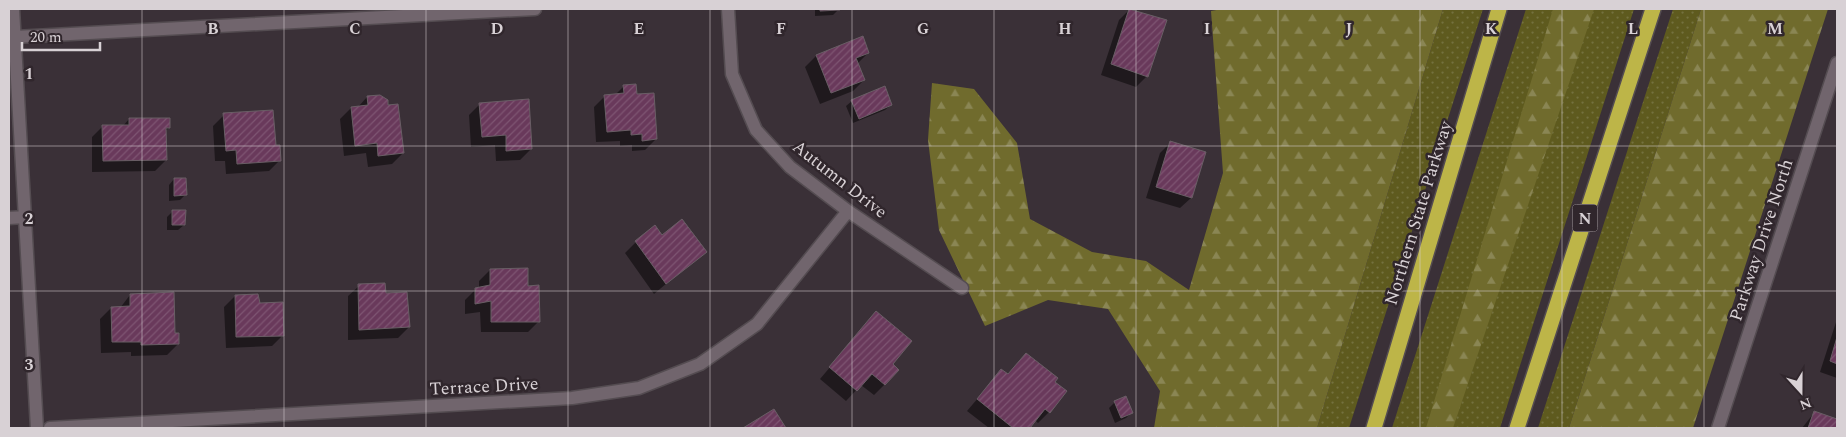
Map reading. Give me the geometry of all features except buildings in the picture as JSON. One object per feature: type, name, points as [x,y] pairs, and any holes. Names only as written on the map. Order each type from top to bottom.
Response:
[{"type":"highway","name":"Northern State Parkway","points":[[1374,428],[1498,9]]},
{"type":"highway","name":"N","points":[[1517,428],[1653,9]]},
{"type":"street","points":[[13,9],[37,428]]},
{"type":"street","points":[[15,37],[536,9]]},
{"type":"street","name":"Autumn Drive","points":[[728,9],[732,74],[756,130],[790,167],[848,211],[962,288]]},
{"type":"street","name":"Parkway Drive North","points":[[1718,428],[1837,63]]},
{"type":"street","name":"Terrace Drive","points":[[50,428],[572,398],[639,388],[700,364],[757,324],[848,211]]},
{"type":"street","points":[[9,218],[24,217]]},
{"type":"shaded area","points":[[1443,9],[1483,9],[1349,428],[1317,428]]},
{"type":"shaded area","points":[[1526,9],[1634,9],[1500,428],[1392,428]]},
{"type":"shaded area","points":[[1673,9],[1701,9],[1569,428],[1538,428]]},
{"type":"green space","points":[[1222,9],[1443,9],[1317,428],[1154,428],[1160,391],[1108,309],[1048,300],[985,326],[939,230],[928,140],[932,83],[974,89],[1017,143],[1030,219],[1092,252],[1146,261],[1189,290],[1223,173],[1211,11]]},
{"type":"green space","points":[[1553,9],[1594,9],[1453,428],[1426,428]]},
{"type":"green space","points":[[1701,9],[1828,9],[1693,428],[1569,428]]}]
